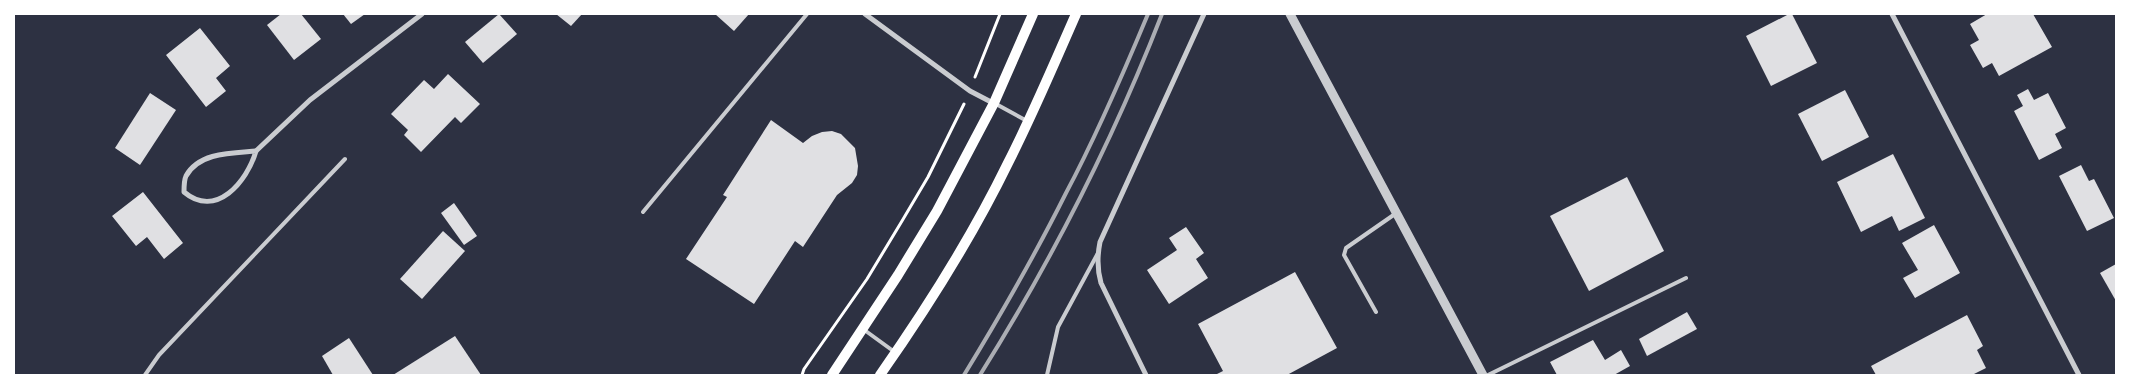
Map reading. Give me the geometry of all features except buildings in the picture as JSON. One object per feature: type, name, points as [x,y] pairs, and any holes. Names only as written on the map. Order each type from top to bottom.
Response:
[{"type":"main road","points":[[832,375],[937,211],[994,103],[1033,14]]},
{"type":"main road","points":[[880,375],[896,353],[963,245],[1008,165],[1076,14]]},
{"type":"street","points":[[256,151],[222,154],[204,160],[194,166],[185,177],[184,192],[194,200],[204,202],[217,200],[229,192],[247,174],[256,151],[310,100],[422,14]]},
{"type":"street","points":[[865,14],[970,91],[994,103]]},
{"type":"street","points":[[1146,375],[1101,283],[1098,274],[1098,253],[1104,233],[1204,14]]},
{"type":"street","points":[[1290,14],[1395,214],[1483,375]]},
{"type":"street","points":[[1892,14],[2079,375]]},
{"type":"lane","points":[[643,212],[807,14]]},
{"type":"lane","points":[[994,103],[1029,121]]},
{"type":"lane","points":[[145,375],[159,355],[345,159]]},
{"type":"lane","points":[[1376,312],[1344,255],[1346,248],[1395,214]]},
{"type":"lane","points":[[1047,375],[1058,328],[1098,253]]},
{"type":"lane","points":[[1488,375],[1686,278]]},
{"type":"lane","points":[[863,329],[896,353]]},
{"type":"path","points":[[802,375],[804,369],[867,279],[919,192],[970,91],[1000,14]]},
{"type":"railway","points":[[964,375],[1030,262],[1077,171],[1109,104],[1148,14]]},
{"type":"railway","points":[[980,375],[1032,288],[1080,199],[1123,107],[1162,14]]}]
